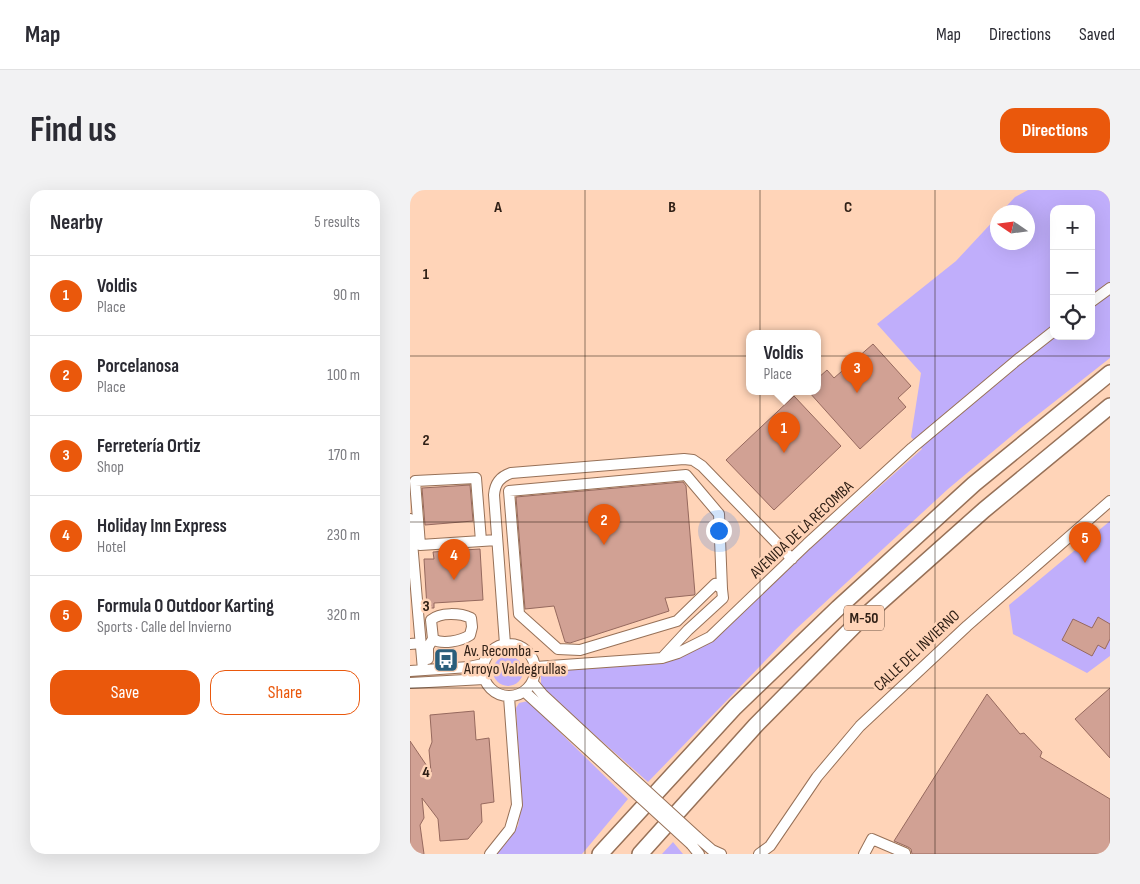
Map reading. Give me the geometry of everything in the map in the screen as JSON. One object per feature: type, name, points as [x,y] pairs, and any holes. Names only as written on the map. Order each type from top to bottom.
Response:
[{"type":"highway","name":"M-50","points":[[605,852],[735,707],[838,608],[974,484],[1110,373]]},
{"type":"highway","name":"M-50","points":[[640,854],[756,725],[856,624],[984,510],[1110,406]]},
{"type":"street","points":[[1095,299],[1110,288]]},
{"type":"street","name":"AVENIDA DE LA RECOMBA","points":[[536,667],[662,658],[678,653],[710,637],[912,448],[1050,335]]},
{"type":"street","points":[[505,644],[494,495],[498,480],[511,473],[684,459],[693,460],[702,466],[792,559]]},
{"type":"street","points":[[662,658],[688,630],[723,598],[719,514],[686,475],[509,491],[519,614],[558,649],[580,650],[677,622],[715,584],[722,589]]},
{"type":"street","points":[[481,541],[476,478],[415,481],[420,546],[497,540]]},
{"type":"street","name":"CALLE DEL INVIERNO","points":[[759,854],[769,850],[817,778],[860,726],[974,619],[1110,501]]},
{"type":"street","points":[[410,519],[415,643],[426,670]]},
{"type":"street","points":[[426,670],[428,647],[433,639]]},
{"type":"street","points":[[505,644],[512,644],[526,649],[532,656],[536,667],[533,683],[526,692],[509,697],[501,696],[494,692],[484,679],[484,664],[490,652],[505,644]]},
{"type":"street","points":[[410,671],[484,664]]},
{"type":"street","points":[[410,683],[484,679]]},
{"type":"street","points":[[533,683],[542,695],[623,775],[694,841],[721,854]]},
{"type":"street","points":[[526,692],[623,775]]},
{"type":"street","points":[[490,854],[510,829],[517,804],[509,697]]},
{"type":"street","points":[[864,854],[872,839],[905,853]]},
{"type":"street","points":[[694,841],[699,854]]},
{"type":"shaded area","points":[[1028,190],[1110,190],[1110,358],[1021,428],[948,489],[795,630],[648,782],[546,692],[541,685],[541,675],[550,670],[697,649],[922,449],[911,437],[921,373],[877,324],[956,261],[990,225],[990,250],[1035,250],[1035,205],[1008,205],[1015,197]]},
{"type":"shaded area","points":[[1110,521],[1110,656],[1087,673],[1013,634],[1009,605]]},
{"type":"shaded area","points":[[508,656],[519,660],[523,671],[519,682],[508,686],[497,682],[493,671],[497,660]]},
{"type":"shaded area","points":[[528,701],[628,799],[582,854],[495,854],[518,826],[522,803],[516,708],[519,703]]},
{"type":"shaded area","points":[[673,842],[683,854],[662,854]]},
{"type":"building","points":[[873,344],[911,386],[898,398],[906,407],[860,449],[812,395],[821,395],[821,375],[827,370],[834,378]]},
{"type":"building","points":[[794,396],[841,446],[774,510],[726,460]]},
{"type":"building","points":[[683,482],[686,486],[694,595],[665,598],[669,611],[570,643],[565,642],[554,606],[525,609],[516,497]]},
{"type":"building","points":[[470,485],[473,521],[425,525],[422,488]]},
{"type":"building","points":[[480,549],[483,600],[434,603],[434,608],[427,608],[424,559],[434,559],[433,552]]},
{"type":"building","points":[[1098,617],[1110,624],[1110,639],[1105,649],[1098,645],[1092,656],[1062,640],[1073,619],[1092,628]]},
{"type":"building","points":[[1110,688],[1110,758],[1075,719]]},
{"type":"building","points":[[987,694],[1020,734],[1024,733],[1042,752],[1040,757],[1110,799],[1110,854],[912,854],[911,849],[894,841]]},
{"type":"building","points":[[474,711],[476,740],[489,738],[494,802],[481,804],[482,822],[468,839],[440,841],[438,819],[422,798],[424,818],[420,825],[424,854],[410,854],[410,741],[431,772],[429,750],[432,742],[430,715]]},
{"type":"place","name":"Ferretería Ortiz","points":[[857,393]]},
{"type":"place","name":"Voldis","points":[[784,453]]},
{"type":"place","name":"Porcelanosa","points":[[604,545]]},
{"type":"place","name":"Formula 0 Outdoor Karting","points":[[1085,563]]},
{"type":"place","name":"Holiday Inn Express","points":[[454,580]]},
{"type":"place","name":"Av. Recomba - Arroyo Valdegrullas","points":[[446,660]]}]
